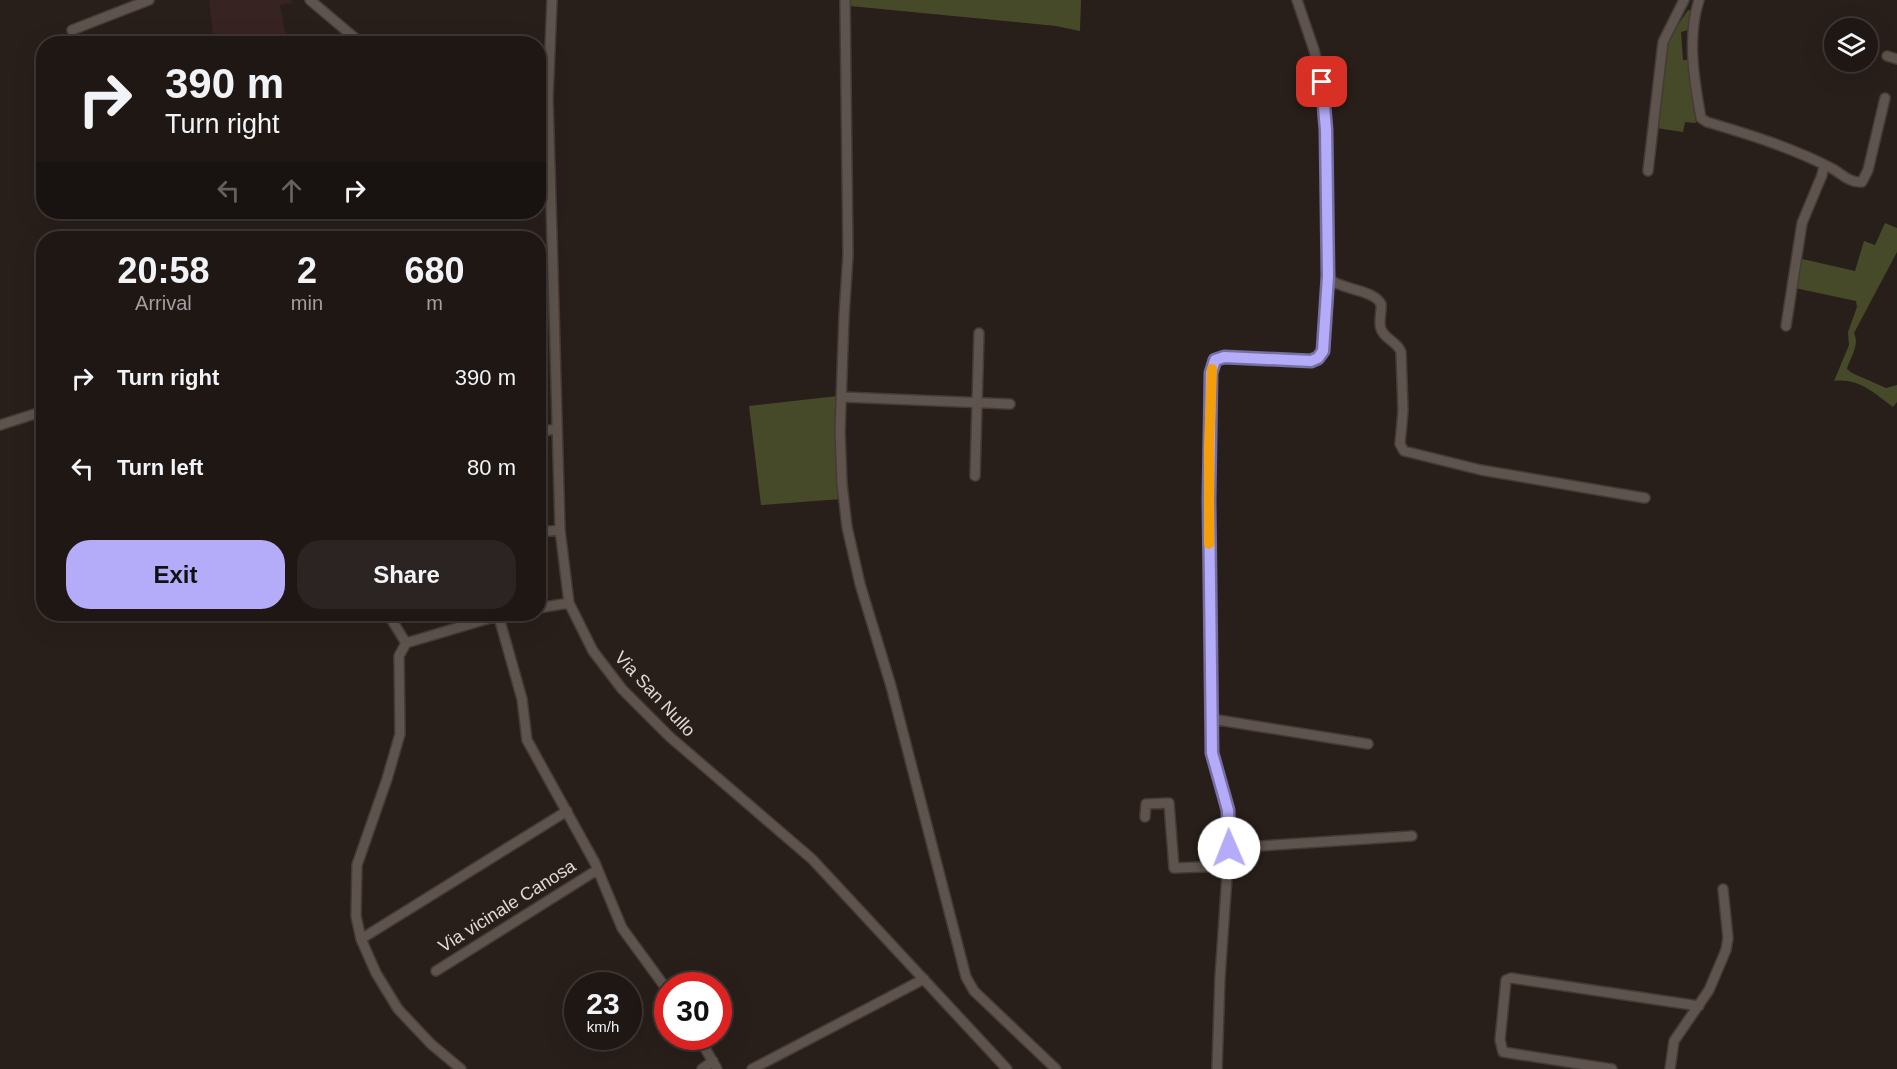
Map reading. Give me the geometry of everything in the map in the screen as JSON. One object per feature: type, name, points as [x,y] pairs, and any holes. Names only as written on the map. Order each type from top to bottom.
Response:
[{"type":"street","points":[[72,30],[149,0]]},
{"type":"street","points":[[310,0],[353,36]]},
{"type":"street","name":"Via San Nullo","points":[[552,0],[548,98],[557,428],[560,530],[569,603],[593,651],[622,689],[670,737],[812,859],[1007,1069]]},
{"type":"street","points":[[845,0],[848,255],[840,432],[842,484],[852,552],[909,753],[966,977],[974,991],[1056,1069]]},
{"type":"street","points":[[1217,1069],[1220,977],[1229,848],[1228,810],[1212,753],[1209,447],[1212,366],[1215,360],[1224,357],[1311,361],[1318,358],[1323,351],[1328,279],[1326,130],[1322,82],[1297,0]]},
{"type":"street","points":[[1648,171],[1663,42],[1684,0]]},
{"type":"street","points":[[1699,0],[1692,36],[1697,97],[1701,118],[1707,122],[1772,142],[1849,180],[1862,182],[1868,170],[1885,98]]},
{"type":"street","points":[[1887,56],[1897,59]]},
{"type":"street","points":[[546,60],[550,59]]},
{"type":"street","points":[[1786,326],[1802,223],[1824,166]]},
{"type":"street","points":[[1328,279],[1342,288],[1375,296],[1382,304],[1380,328],[1401,352],[1400,444],[1404,451],[1481,470],[1645,498]]},
{"type":"street","points":[[975,476],[979,333]]},
{"type":"street","points":[[842,397],[1010,404]]},
{"type":"street","points":[[0,425],[36,414]]},
{"type":"street","points":[[546,431],[557,428]]},
{"type":"street","points":[[546,531],[560,530]]},
{"type":"street","points":[[546,607],[569,603]]},
{"type":"street","points":[[392,621],[406,643]]},
{"type":"street","points":[[461,1069],[431,1044],[398,1009],[376,974],[361,939],[356,916],[357,865],[398,747],[401,721],[399,656],[406,643],[478,621]]},
{"type":"street","points":[[503,621],[522,699],[527,740],[595,862],[622,928],[654,972]]},
{"type":"street","points":[[1212,719],[1368,744]]},
{"type":"street","points":[[1145,817],[1146,804],[1168,803],[1174,868],[1228,866]]},
{"type":"street","points":[[361,939],[567,811]]},
{"type":"street","points":[[1229,848],[1412,836]]},
{"type":"street","name":"Via vicinale Canosa","points":[[436,971],[597,870]]},
{"type":"street","points":[[1670,1069],[1674,1041],[1709,990],[1726,950],[1728,938],[1724,889]]},
{"type":"street","points":[[1612,1069],[1503,1052],[1500,1040],[1506,980],[1511,978],[1699,1006]]},
{"type":"street","points":[[752,1069],[924,979]]},
{"type":"street","points":[[702,1069],[715,1065],[706,1050]]},
{"type":"shaded area","points":[[209,0],[292,0],[293,3],[280,5],[286,36],[213,36]]},
{"type":"green space","points":[[849,0],[1081,0],[1080,31],[1056,26],[850,6]]},
{"type":"green space","points":[[1688,10],[1692,11],[1688,30],[1681,32],[1683,60],[1689,60],[1696,123],[1685,122],[1683,132],[1656,128],[1668,40]]},
{"type":"green space","points":[[1885,223],[1897,228],[1897,252],[1854,333],[1856,342],[1847,369],[1886,388],[1897,385],[1897,402],[1893,407],[1859,384],[1834,381],[1849,345],[1848,332],[1857,307],[1856,301],[1795,288],[1798,258],[1855,271],[1864,241],[1875,245]]},
{"type":"green space","points":[[838,396],[841,499],[761,505],[749,406]]},
{"type":"slow traffic","points":[[1209,544],[1212,369]]},
{"type":"route","points":[[1229,848],[1228,810],[1212,753],[1209,500],[1211,373],[1215,360],[1224,357],[1311,361],[1318,358],[1323,351],[1328,276],[1326,130],[1322,82]]}]
